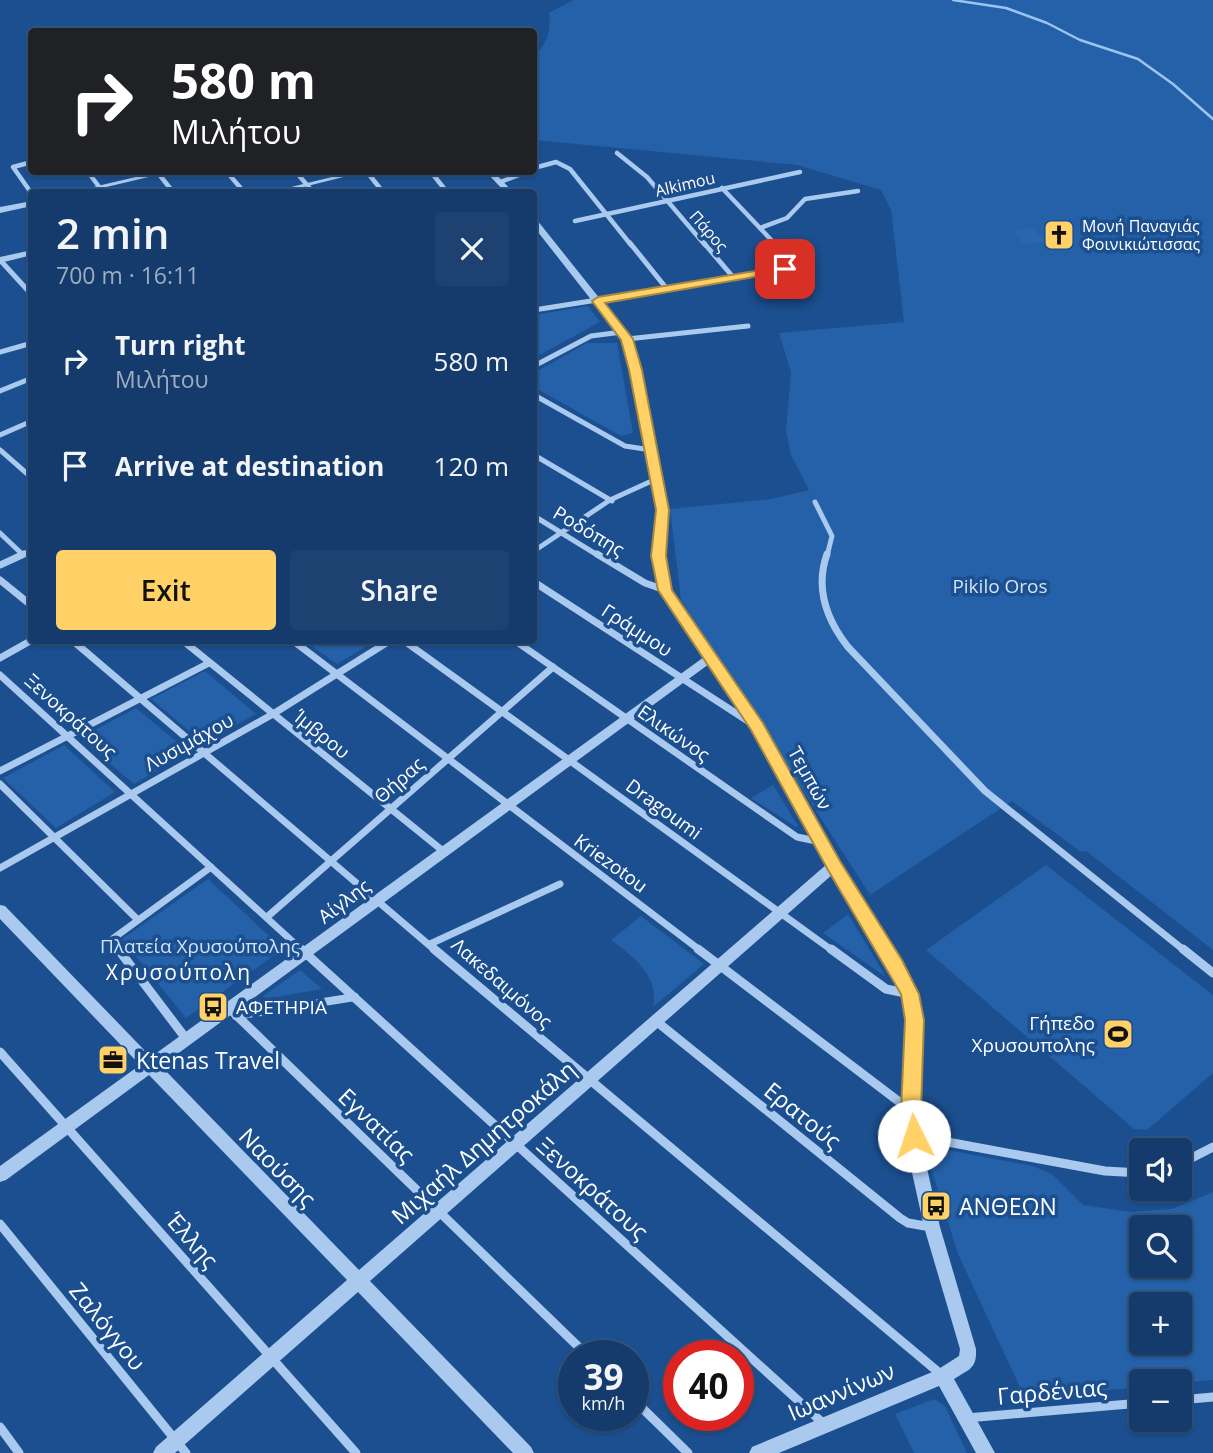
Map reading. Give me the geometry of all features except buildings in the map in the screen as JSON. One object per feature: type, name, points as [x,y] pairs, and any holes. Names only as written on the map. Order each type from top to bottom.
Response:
[{"type":"street","name":"Πάρος","points":[[617,153],[647,177],[733,277]]},
{"type":"street","points":[[537,167],[547,162],[564,163],[609,214],[667,289]]},
{"type":"street","points":[[28,164],[13,166],[29,189]]},
{"type":"street","name":"Alkimou","points":[[575,221],[800,172]]},
{"type":"street","points":[[104,189],[152,175]]},
{"type":"street","points":[[230,175],[241,189]]},
{"type":"street","points":[[298,175],[310,189],[351,175]]},
{"type":"street","points":[[369,175],[381,189]]},
{"type":"street","points":[[433,175],[445,189]]},
{"type":"street","points":[[493,175],[506,189]]},
{"type":"street","points":[[500,182],[519,175]]},
{"type":"street","points":[[537,310],[798,268],[722,188]]},
{"type":"street","points":[[760,228],[787,218],[805,199],[858,191]]},
{"type":"street","points":[[0,210],[28,204]]},
{"type":"street","name":"Τεμπών","points":[[537,228],[624,335],[652,450],[663,521],[659,556],[665,590],[757,727],[910,994],[915,1020],[911,1111],[914,1136],[932,1227],[969,1353],[966,1363],[943,1376]]},
{"type":"street","points":[[28,253],[0,260],[28,291]]},
{"type":"street","points":[[537,364],[591,337],[748,326]]},
{"type":"street","points":[[0,352],[28,344]]},
{"type":"street","points":[[0,391],[28,380]]},
{"type":"street","points":[[537,397],[625,446],[636,450],[652,450]]},
{"type":"street","points":[[0,435],[28,423]]},
{"type":"street","points":[[0,450],[28,474]]},
{"type":"street","points":[[537,457],[612,501]]},
{"type":"street","points":[[537,549],[612,501],[645,482],[656,479]]},
{"type":"street","points":[[815,502],[832,536],[821,587],[826,611],[842,640],[985,791],[1213,973]]},
{"type":"street","name":"Ροδόπης","points":[[537,518],[645,583],[665,590]]},
{"type":"street","points":[[0,533],[22,554]]},
{"type":"street","points":[[0,565],[28,552]]},
{"type":"street","points":[[0,580],[28,603]]},
{"type":"street","name":"Γράμμου","points":[[537,584],[757,727]]},
{"type":"street","points":[[0,659],[28,643]]},
{"type":"street","name":"Λακεδαιμόνος","points":[[77,644],[588,1080],[943,1376]]},
{"type":"street","name":"Ίμβρου","points":[[187,644],[443,851]]},
{"type":"street","name":"Kriezotou","points":[[297,644],[911,1111]]},
{"type":"street","name":"Λυσιμάχου","points":[[0,868],[272,714],[385,644]]},
{"type":"street","name":"Dragoumi","points":[[408,644],[500,713],[571,761],[886,989],[910,994]]},
{"type":"street","name":"Ελικώνος","points":[[520,644],[797,837],[821,842]]},
{"type":"street","name":"Αίγλης","points":[[0,1175],[187,1040],[233,1013],[306,953],[377,900],[509,807],[711,657]]},
{"type":"street","points":[[0,771],[209,663]]},
{"type":"street","name":"Θήρας","points":[[267,916],[552,667]]},
{"type":"street","name":"Ξενοκράτους","points":[[0,675],[825,1424]]},
{"type":"street","points":[[0,784],[137,919]]},
{"type":"street","name":"Μιχαήλ Δημητροκάλη","points":[[162,1453],[182,1447],[271,1358],[834,865]]},
{"type":"street","points":[[187,1040],[111,940],[211,867]]},
{"type":"street","points":[[430,944],[560,884]]},
{"type":"street","name":"Ναούσης","points":[[0,910],[525,1453]]},
{"type":"street","points":[[233,1013],[355,997]]},
{"type":"street","name":"Εγνατίας","points":[[233,1013],[572,1340]]},
{"type":"street","name":"Ερατούς","points":[[656,1021],[900,1218],[908,1223],[932,1227]]},
{"type":"street","name":"Έλλης","points":[[0,1052],[356,1453]]},
{"type":"street","points":[[914,1136],[1129,1173]]},
{"type":"street","points":[[1192,1158],[1213,1147]]},
{"type":"street","name":"Ζαλόγγου","points":[[0,1224],[182,1447]]},
{"type":"street","points":[[943,1376],[986,1453]]},
{"type":"street","name":"Ιωαννίνων","points":[[758,1453],[943,1376]]},
{"type":"street","points":[[1192,1399],[1213,1397]]},
{"type":"street","name":"Γαρδένιας","points":[[966,1418],[1129,1404]]},
{"type":"street","points":[[649,1415],[688,1453]]},
{"type":"street","points":[[0,1427],[19,1453]]},
{"type":"green space","name":"Pikilo Oros","points":[[573,0],[1213,0],[1213,950],[1086,851],[1081,852],[1012,801],[870,895],[681,600],[670,509],[771,499],[809,490],[791,455],[786,431],[791,372],[779,333],[904,322],[891,210],[881,190],[797,165],[537,140],[537,53],[547,37],[549,13]]},
{"type":"green space","points":[[588,306],[600,322],[537,356],[537,314]]},
{"type":"green space","points":[[587,343],[617,343],[633,433],[621,436],[537,389],[537,371]]},
{"type":"green space","points":[[309,644],[370,644],[337,664]]},
{"type":"green space","points":[[205,671],[256,714],[204,743],[151,699]]},
{"type":"green space","points":[[136,708],[189,752],[134,784],[80,738]]},
{"type":"green space","points":[[64,745],[115,792],[56,828],[3,778]]},
{"type":"green space","points":[[773,785],[798,826],[751,798]]},
{"type":"green space","name":"Γήπεδο Χρυσουπολης","points":[[1046,865],[1213,995],[1213,1073],[1147,1130],[1134,1129],[926,950]]},
{"type":"green space","name":"Πλατεία Χρυσούπολης","points":[[208,879],[283,949],[186,1018],[122,939]]},
{"type":"green space","points":[[848,914],[886,977],[823,933]]},
{"type":"green space","points":[[641,916],[704,964],[653,1007],[654,996],[649,977],[636,960],[611,940]]},
{"type":"green space","points":[[300,970],[322,989],[265,999],[263,996]]},
{"type":"green space","points":[[947,1150],[1033,1166],[1052,1174],[1083,1205],[1131,1212],[1172,1209],[1213,1192],[1213,1380],[1192,1382],[1192,1369],[1129,1369],[1129,1388],[1025,1398],[958,1254],[930,1165],[937,1153]]},
{"type":"green space","points":[[934,1399],[945,1406],[967,1453],[914,1453],[895,1414]]},
{"type":"waterway","points":[[953,0],[1006,8],[1047,23],[1080,40],[1138,59],[1173,84],[1213,119]]},
{"type":"place","name":"Μονή Παναγιάς Φοινικιώτισσας","points":[[1059,235]]},
{"type":"place","name":"ΑΦΕΤΗΡΙΑ","points":[[213,1007]]},
{"type":"place","name":"Γήπεδο Χρυσουπολης","points":[[1118,1034]]},
{"type":"place","name":"Ktenas Travel","points":[[113,1060]]},
{"type":"place","name":"ΑΝΘΕΩΝ","points":[[936,1206]]},
{"type":"district","name":"Χρυσούπολη","points":[[179,972]]},
{"type":"route","points":[[785,269],[598,301],[627,339],[632,354],[663,510],[659,556],[665,590],[757,727],[910,994],[915,1020],[911,1111],[914,1136]]}]
